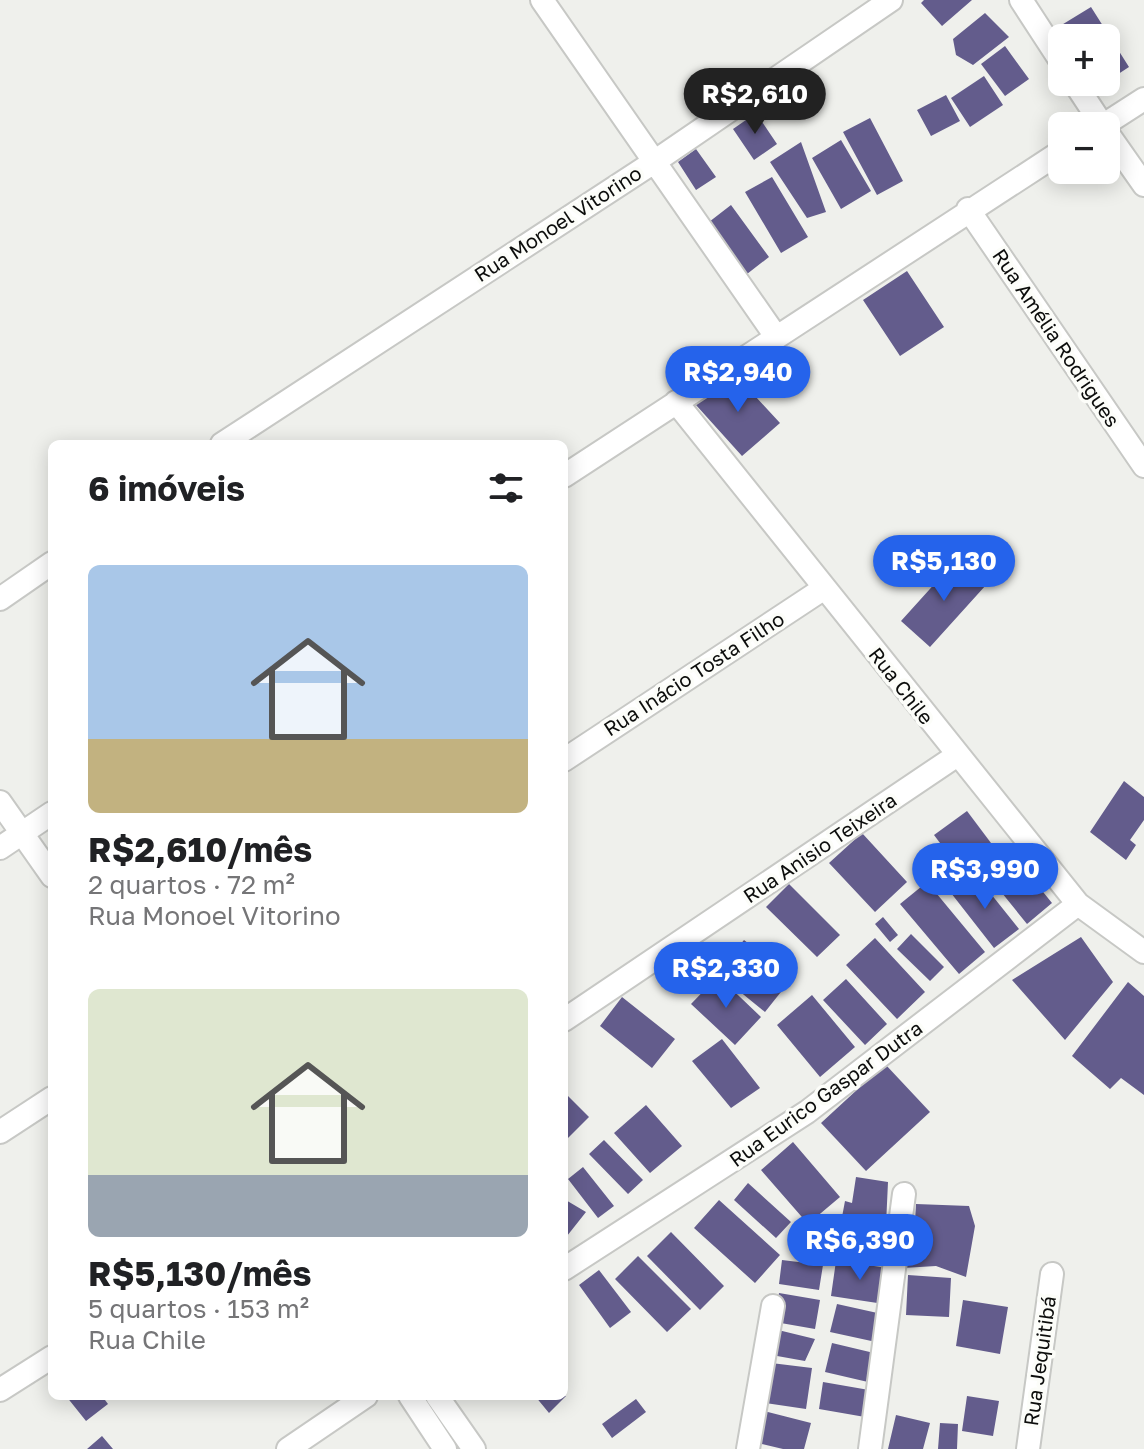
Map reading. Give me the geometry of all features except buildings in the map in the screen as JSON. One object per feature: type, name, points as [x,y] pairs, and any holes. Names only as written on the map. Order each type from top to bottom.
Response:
[{"type":"street","points":[[542,0],[775,335]]},
{"type":"street","name":"Rua Monoel Vitorino","points":[[228,440],[654,162],[891,0]]},
{"type":"street","points":[[1021,0],[1048,41]]},
{"type":"street","points":[[1120,115],[1144,99]]},
{"type":"street","points":[[1120,151],[1144,185]]},
{"type":"street","points":[[568,473],[775,335],[1048,160]]},
{"type":"street","name":"Rua Amélia Rodrigues","points":[[968,209],[1144,466]]},
{"type":"street","name":"Rua Chile","points":[[676,402],[956,756],[1078,904],[1144,952]]},
{"type":"street","points":[[0,599],[48,566]]},
{"type":"street","name":"Rua Inácio Tosta Filho","points":[[568,757],[823,589]]},
{"type":"street","name":"Rua Anisio Teixeira","points":[[568,1017],[956,756]]},
{"type":"street","points":[[0,802],[48,870]]},
{"type":"street","points":[[0,848],[48,816]]},
{"type":"street","name":"Rua Eurico Gaspar Dutra","points":[[568,1266],[807,1112],[1078,904]]},
{"type":"street","points":[[0,1132],[48,1101]]},
{"type":"street","points":[[870,1449],[904,1194]]},
{"type":"street","name":"Rua Jequitibá","points":[[1028,1449],[1052,1274]]},
{"type":"street","points":[[748,1449],[773,1306]]},
{"type":"street","points":[[0,1390],[48,1360]]},
{"type":"street","points":[[288,1449],[360,1400]]},
{"type":"street","points":[[413,1400],[445,1449]]},
{"type":"street","points":[[440,1400],[474,1449]]}]
